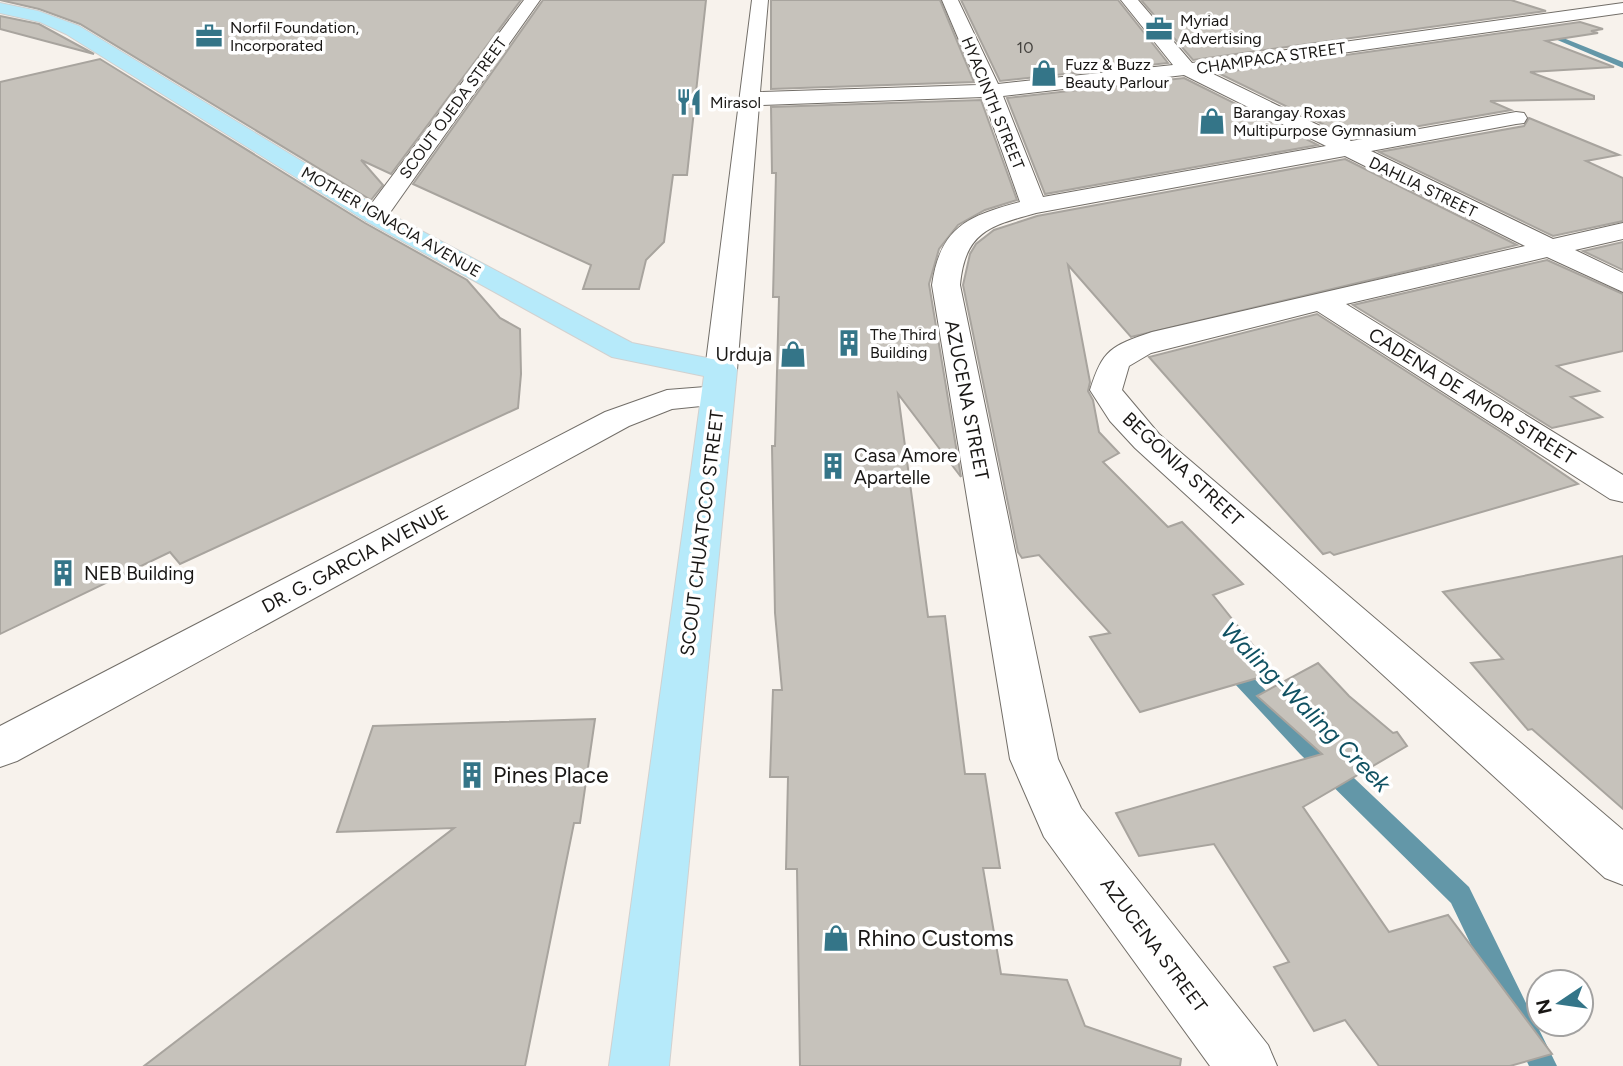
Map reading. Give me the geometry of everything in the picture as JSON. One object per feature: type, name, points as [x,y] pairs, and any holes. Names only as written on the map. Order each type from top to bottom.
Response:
[{"type":"main road","name":"MOTHER IGNACIA AVENUE","points":[[0,8],[76,19],[113,55],[375,216],[623,350],[720,383]]},
{"type":"main road","name":"SCOUT CHUATOCO STREET","points":[[639,1066],[720,383]]},
{"type":"street","name":"SCOUT OJEDA STREET","points":[[375,216],[532,0]]},
{"type":"street","name":"SCOUT CHUATOCO STREET","points":[[720,383],[760,0]]},
{"type":"street","name":"HYACINTH STREET","points":[[950,0],[991,91],[1034,206]]},
{"type":"street","points":[[1132,3],[1154,2]]},
{"type":"street","points":[[1132,3],[1187,69]]},
{"type":"street","name":"CHAMPACA STREET","points":[[750,99],[991,91],[1187,69],[1623,8]]},
{"type":"street","name":"DAHLIA STREET","points":[[1187,69],[1623,284]]},
{"type":"street","name":"AZUCENA STREET","points":[[1247,1066],[1062,822],[1034,759],[946,285],[946,265],[952,244],[966,232],[1000,216],[1034,206],[1516,118]]},
{"type":"street","name":"BEGONIA STREET","points":[[1623,231],[1140,346],[1115,361],[1106,390],[1122,414],[1147,441],[1623,862]]},
{"type":"street","name":"CADENA DE AMOR STREET","points":[[1321,301],[1623,491]]},
{"type":"street","name":"DR. G. GARCIA AVENUE","points":[[0,748],[617,419],[720,383]]},
{"type":"building","points":[[0,0],[521,0],[391,174],[361,160],[383,185],[371,200],[80,24],[39,9]]},
{"type":"building","points":[[543,0],[706,0],[687,175],[673,175],[664,242],[646,260],[639,289],[583,289],[591,265],[413,184]]},
{"type":"building","points":[[771,0],[940,0],[974,82],[771,89]]},
{"type":"building","points":[[961,0],[1118,0],[1168,63],[1000,81]]},
{"type":"building","points":[[1141,0],[1511,0],[1546,11],[1193,60]]},
{"type":"building","points":[[0,16],[39,24],[94,54],[0,29]]},
{"type":"building","points":[[1580,22],[1603,29],[1591,31],[1598,33],[1546,41],[1614,67],[1530,72],[1594,96],[1594,99],[1490,101],[1511,110],[1351,138],[1218,73]]},
{"type":"building","points":[[100,59],[365,223],[467,280],[500,318],[520,329],[521,374],[518,408],[180,564],[170,552],[0,634],[0,82]]},
{"type":"building","points":[[1184,78],[1318,145],[1045,194],[1007,98]]},
{"type":"building","points":[[981,100],[1017,200],[985,210],[958,225],[939,249],[929,284],[961,477],[898,394],[928,617],[945,616],[965,774],[985,774],[1000,868],[983,868],[1001,974],[1067,980],[1085,1026],[1181,1059],[1180,1066],[800,1066],[797,869],[786,869],[788,777],[770,777],[773,690],[782,690],[775,613],[772,446],[775,446],[779,297],[773,297],[776,173],[772,173],[771,107]]},
{"type":"building","points":[[1529,118],[1619,155],[1586,161],[1623,178],[1623,221],[1553,236],[1379,152],[1524,126]]},
{"type":"building","points":[[1345,159],[1517,245],[1131,337],[1068,265],[1090,382],[1088,391],[1093,400],[1099,432],[1119,453],[1103,462],[1168,527],[1182,522],[1243,584],[1213,595],[1275,673],[1140,712],[1090,637],[1110,633],[1039,555],[1022,558],[1018,552],[963,285],[970,254],[976,244],[994,230],[1037,216]]},
{"type":"building","points":[[1623,242],[1623,270],[1583,251]]},
{"type":"building","points":[[1547,260],[1623,294],[1623,351],[1557,366],[1599,391],[1571,397],[1602,417],[1552,428],[1353,305]]},
{"type":"building","points":[[1317,314],[1578,484],[1334,555],[1330,552],[1323,554],[1149,357]]},
{"type":"building","points":[[1623,556],[1623,809],[1532,729],[1528,730],[1471,663],[1503,659],[1443,592]]},
{"type":"building","points":[[1318,663],[1349,696],[1393,733],[1397,732],[1407,746],[1303,807],[1389,932],[1448,915],[1525,1018],[1525,1038],[1540,1038],[1552,1054],[1510,1066],[1379,1066],[1345,1020],[1314,1031],[1274,967],[1289,962],[1214,844],[1139,856],[1116,813],[1322,754],[1257,696]]},
{"type":"building","points":[[595,719],[580,823],[574,823],[525,1066],[144,1066],[454,828],[337,832],[373,726]]},
{"type":"waterway","points":[[1544,31],[1623,65]]},
{"type":"waterway","name":"Waling-Waling Creek","points":[[1228,664],[1308,748],[1460,895],[1543,1066]]},
{"type":"place","name":"Myriad Advertising","points":[[1159,29]]},
{"type":"place","name":"Norfil Foundation, Incorporated","points":[[209,36]]},
{"type":"place","name":"Fuzz & Buzz Beauty Parlour","points":[[1044,73]]},
{"type":"place","name":"Mirasol","points":[[689,102]]},
{"type":"place","name":"Barangay Roxas Multipurpose Gymnasium","points":[[1212,121]]},
{"type":"place","name":"The Third Building","points":[[849,343]]},
{"type":"place","name":"Urduja","points":[[793,354]]},
{"type":"place","name":"Casa Amore Apartelle","points":[[833,466]]},
{"type":"place","name":"NEB Building","points":[[63,573]]},
{"type":"place","name":"Pines Place","points":[[472,775]]},
{"type":"place","name":"Rhino Customs","points":[[836,938]]}]
